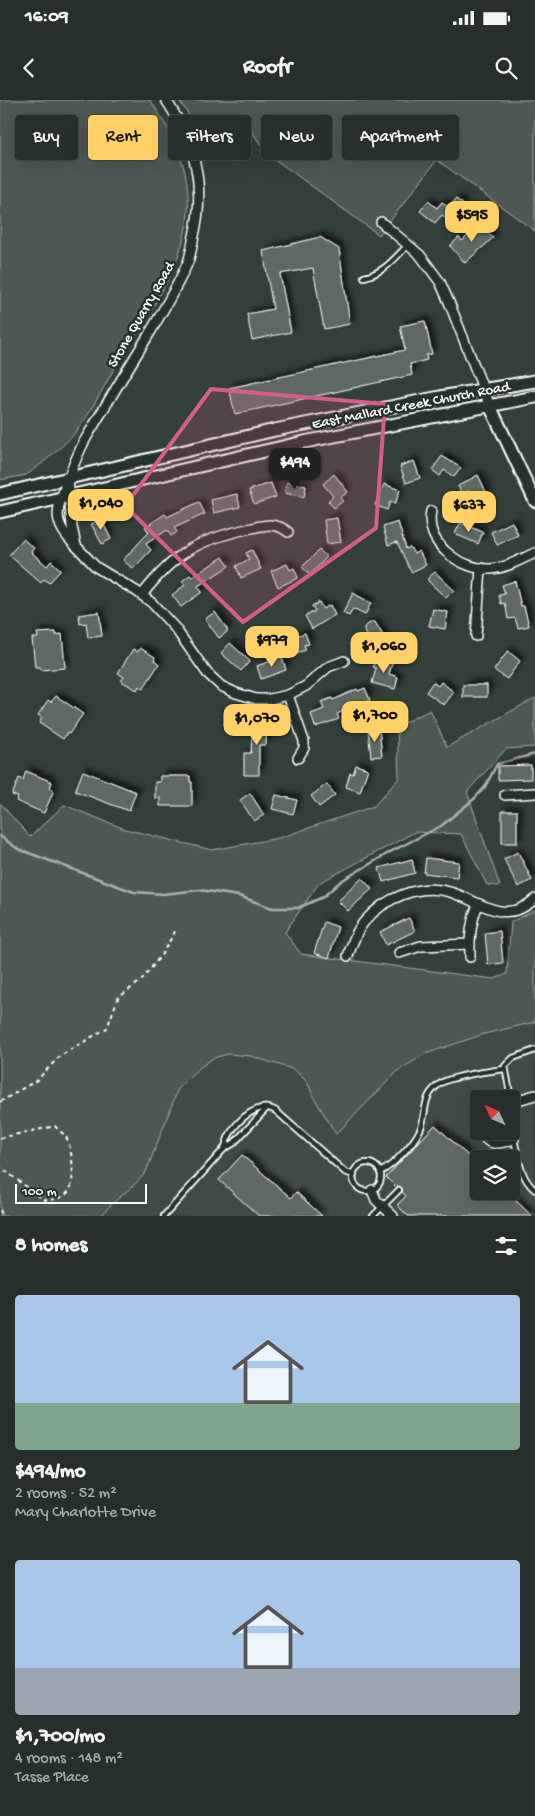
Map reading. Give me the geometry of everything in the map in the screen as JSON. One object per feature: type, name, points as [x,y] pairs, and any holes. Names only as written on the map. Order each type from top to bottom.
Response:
[{"type":"main road","name":"East Mallard Creek Church Road","points":[[0,494],[276,430],[440,397],[535,381]]},
{"type":"main road","name":"East Mallard Creek Church Road","points":[[0,512],[304,442],[535,397]]},
{"type":"main road","points":[[490,406],[535,500]]},
{"type":"street","name":"Stone Quarry Road","points":[[65,497],[68,478],[85,440],[169,300],[188,261],[200,206],[197,170],[188,140],[180,122],[166,100]]},
{"type":"street","points":[[381,222],[409,244],[427,262],[440,282],[490,406]]},
{"type":"street","points":[[65,497],[58,508],[58,518],[65,534],[96,567],[142,595],[160,610],[221,686],[236,693],[270,699],[288,695],[306,686],[328,667],[344,661]]},
{"type":"street","points":[[65,497],[76,546]]},
{"type":"street","points":[[431,511],[430,524],[436,538],[443,549],[463,563],[492,569],[535,553]]},
{"type":"street","points":[[142,595],[169,564],[208,539],[268,525],[279,526],[288,532]]},
{"type":"street","points":[[476,636],[481,568]]},
{"type":"street","points":[[288,695],[304,741],[304,748],[298,758]]},
{"type":"street","points":[[505,795],[535,793]]},
{"type":"street","points":[[348,956],[352,944],[365,921],[379,907],[405,893],[419,890],[441,890],[489,909],[506,912],[523,908],[535,899]]},
{"type":"street","points":[[470,957],[473,917],[478,904]]},
{"type":"street","points":[[399,953],[421,946],[470,944]]},
{"type":"street","points":[[520,1099],[535,1095]]},
{"type":"street","points":[[486,1140],[491,1144],[500,1140]]},
{"type":"street","points":[[372,1190],[376,1200],[393,1216]]},
{"type":"lane","points":[[364,277],[374,275],[385,269],[409,244]]},
{"type":"lane","points":[[509,1090],[504,1069],[506,1063],[513,1058],[535,1050]]},
{"type":"lane","points":[[380,1172],[398,1157],[417,1134],[421,1126],[427,1099],[438,1085],[450,1079],[504,1069]]},
{"type":"lane","points":[[224,1149],[230,1132],[243,1118],[258,1109],[267,1108],[276,1111],[345,1172],[354,1175]]},
{"type":"lane","points":[[164,1216],[224,1149],[234,1143],[267,1108]]},
{"type":"lane","points":[[514,1140],[524,1175],[535,1190]]},
{"type":"lane","points":[[364,1163],[376,1165],[380,1172],[380,1183],[372,1190],[364,1190],[357,1186],[354,1175],[357,1167],[364,1163]]},
{"type":"lane","points":[[373,1216],[399,1190]]},
{"type":"path","points":[[0,1102],[37,1080],[60,1056],[108,1028],[118,998],[142,980],[162,954],[177,928]]},
{"type":"path","points":[[0,1138],[54,1126],[66,1138],[71,1154],[73,1174],[69,1191],[58,1199],[44,1200],[0,1167]]},
{"type":"path","points":[[0,1210],[3,1216]]},
{"type":"highlighted area","points":[[211,389],[385,404],[376,528],[243,622],[125,506]]},
{"type":"shaded area","points":[[0,100],[150,100],[168,130],[168,160],[182,160],[187,182],[188,213],[185,234],[179,254],[149,313],[96,402],[72,437],[30,473],[0,480]]},
{"type":"shaded area","points":[[179,100],[535,100],[535,231],[437,160],[379,235],[276,160],[332,160],[332,115],[261,115],[261,145],[251,130],[251,115],[189,115]]},
{"type":"shaded area","points":[[535,698],[535,747],[506,749],[467,792],[500,886],[487,885],[461,834],[415,832],[319,883],[285,932],[301,954],[494,979],[507,974],[511,922],[535,910],[535,1022],[484,1034],[425,1054],[399,1070],[336,1134],[307,1082],[295,1070],[251,1056],[228,1054],[213,1058],[199,1068],[178,1089],[146,1172],[101,1216],[0,1216],[0,803],[30,837],[64,805],[125,829],[212,850],[279,838],[374,806],[399,778],[397,726],[430,710],[447,747]]},
{"type":"shaded area","points":[[301,954],[494,979],[535,980],[535,1216],[64,1216]]},
{"type":"building","points":[[456,199],[464,205],[450,222],[442,215],[435,223],[420,211],[428,201],[437,208],[442,202],[449,208]]},
{"type":"building","points":[[480,224],[493,238],[465,263],[450,246],[459,237],[462,241]]},
{"type":"building","points":[[320,237],[339,249],[350,324],[324,329],[313,268],[280,274],[291,332],[252,340],[247,314],[273,309],[263,251]]},
{"type":"building","points":[[425,321],[432,354],[426,355],[427,360],[410,364],[412,375],[235,414],[229,388],[405,350],[400,326]]},
{"type":"building","points":[[442,456],[461,468],[454,477],[444,470],[440,476],[432,470]]},
{"type":"building","points":[[414,461],[420,478],[406,483],[400,466]]},
{"type":"building","points":[[334,474],[348,492],[340,498],[343,501],[334,508],[328,501],[333,496],[323,484]]},
{"type":"building","points":[[478,475],[488,496],[475,503],[469,491],[462,494],[458,486]]},
{"type":"building","points":[[287,482],[306,486],[304,497],[285,493]]},
{"type":"building","points":[[271,483],[276,497],[254,504],[249,490]]},
{"type":"building","points":[[384,484],[400,490],[395,504],[390,502],[387,510],[375,505]]},
{"type":"building","points":[[237,494],[240,507],[214,513],[211,500]]},
{"type":"building","points":[[199,502],[205,514],[174,528],[177,532],[171,536],[167,530],[146,544],[151,550],[133,569],[123,560],[149,532],[145,527],[165,514],[167,517]]},
{"type":"building","points":[[337,518],[341,542],[327,544],[324,520]]},
{"type":"building","points":[[101,519],[111,539],[102,544],[91,524]]},
{"type":"building","points":[[398,522],[406,549],[410,547],[414,554],[419,551],[426,565],[411,572],[397,542],[388,545],[383,527]]},
{"type":"building","points":[[512,522],[518,535],[497,545],[491,532]]},
{"type":"building","points":[[460,523],[483,532],[478,544],[455,534]]},
{"type":"building","points":[[23,539],[34,548],[31,552],[47,566],[51,561],[61,570],[49,583],[44,579],[41,583],[9,555]]},
{"type":"building","points":[[252,550],[261,569],[241,578],[236,566],[249,559],[246,553]]},
{"type":"building","points":[[319,550],[327,557],[310,575],[302,567]]},
{"type":"building","points":[[223,557],[229,566],[198,586],[202,592],[181,607],[172,595],[185,585],[182,581],[190,575],[192,577]]},
{"type":"building","points":[[287,564],[290,570],[294,568],[298,578],[278,587],[271,571]]},
{"type":"building","points":[[435,572],[454,590],[446,598],[428,581],[428,578]]},
{"type":"building","points":[[515,581],[521,606],[524,606],[529,626],[518,628],[515,618],[508,619],[505,603],[501,604],[499,595],[505,594],[502,585]]},
{"type":"building","points":[[353,593],[371,603],[365,615],[353,609],[349,616],[343,613]]},
{"type":"building","points":[[319,602],[323,609],[330,605],[335,615],[312,629],[305,616],[315,611],[312,606]]},
{"type":"building","points":[[433,609],[448,612],[445,629],[429,626]]},
{"type":"building","points":[[99,612],[102,636],[88,638],[86,623],[80,624],[79,615]]},
{"type":"building","points":[[215,612],[227,629],[227,632],[219,638],[205,619]]},
{"type":"building","points":[[375,622],[387,642],[375,649],[364,630],[364,627]]},
{"type":"building","points":[[56,632],[56,635],[62,634],[65,668],[41,670],[40,667],[35,667],[32,638],[38,638],[37,633]]},
{"type":"building","points":[[305,633],[309,644],[304,645],[306,650],[292,654],[287,639]]},
{"type":"building","points":[[230,643],[250,661],[241,671],[221,653]]},
{"type":"building","points":[[140,648],[155,657],[154,660],[159,664],[143,689],[139,686],[137,690],[121,681],[124,677],[118,673],[133,649],[138,652]]},
{"type":"building","points":[[508,651],[520,661],[507,679],[494,670]]},
{"type":"building","points":[[282,657],[286,670],[261,679],[257,666]]},
{"type":"building","points":[[376,657],[393,661],[389,674],[398,677],[395,689],[372,683],[376,668],[373,667]]},
{"type":"building","points":[[433,682],[438,686],[441,682],[454,692],[444,705],[426,692]]},
{"type":"building","points":[[463,685],[487,685],[487,697],[463,697]]},
{"type":"building","points":[[365,688],[370,700],[337,714],[339,719],[315,727],[311,714],[324,709],[321,702],[332,698],[333,700],[357,689],[358,691]]},
{"type":"building","points":[[56,696],[83,714],[69,734],[67,733],[63,739],[39,723],[42,718],[38,715],[48,700],[51,702]]},
{"type":"building","points":[[264,718],[275,719],[274,729],[267,729],[266,745],[259,745],[259,775],[244,775],[244,753],[251,753],[253,722],[264,723]]},
{"type":"building","points":[[379,729],[382,756],[371,757],[368,730]]},
{"type":"building","points":[[356,765],[368,769],[360,792],[346,787],[350,773],[353,774]]},
{"type":"building","points":[[531,765],[531,779],[498,780],[498,766]]},
{"type":"building","points":[[26,771],[52,782],[50,788],[54,790],[44,813],[16,801],[18,797],[12,795],[19,778],[23,780]]},
{"type":"building","points":[[83,771],[136,792],[129,811],[75,791]]},
{"type":"building","points":[[160,776],[190,776],[190,782],[192,782],[192,806],[160,806],[160,798],[155,798],[155,782],[160,782]]},
{"type":"building","points":[[327,784],[335,795],[319,807],[311,796]]},
{"type":"building","points":[[250,793],[264,815],[254,821],[240,800]]},
{"type":"building","points":[[276,795],[297,800],[293,814],[272,809]]},
{"type":"building","points":[[502,811],[517,811],[517,843],[502,843]]},
{"type":"building","points":[[518,852],[532,880],[518,887],[504,859]]},
{"type":"building","points":[[426,858],[459,862],[457,877],[424,873]]},
{"type":"building","points":[[412,859],[415,873],[383,882],[379,868]]},
{"type":"building","points":[[362,878],[372,889],[348,911],[338,901]]},
{"type":"building","points":[[409,918],[415,931],[386,945],[380,932]]},
{"type":"building","points":[[324,922],[338,927],[329,958],[314,953]]},
{"type":"building","points":[[500,931],[503,963],[488,965],[485,933]]},
{"type":"building","points":[[435,1125],[470,1158],[470,1200],[515,1200],[532,1216],[408,1216],[397,1205],[406,1196],[402,1192],[401,1187],[396,1187],[386,1177]]},
{"type":"building","points":[[242,1155],[291,1198],[296,1192],[322,1216],[259,1216],[219,1180]]},
{"type":"waterway","points":[[0,836],[18,849],[134,892],[163,894],[200,890],[239,896],[272,908],[298,908],[323,897],[341,881],[392,851],[441,826],[474,799],[485,787],[497,764],[535,754]]}]
